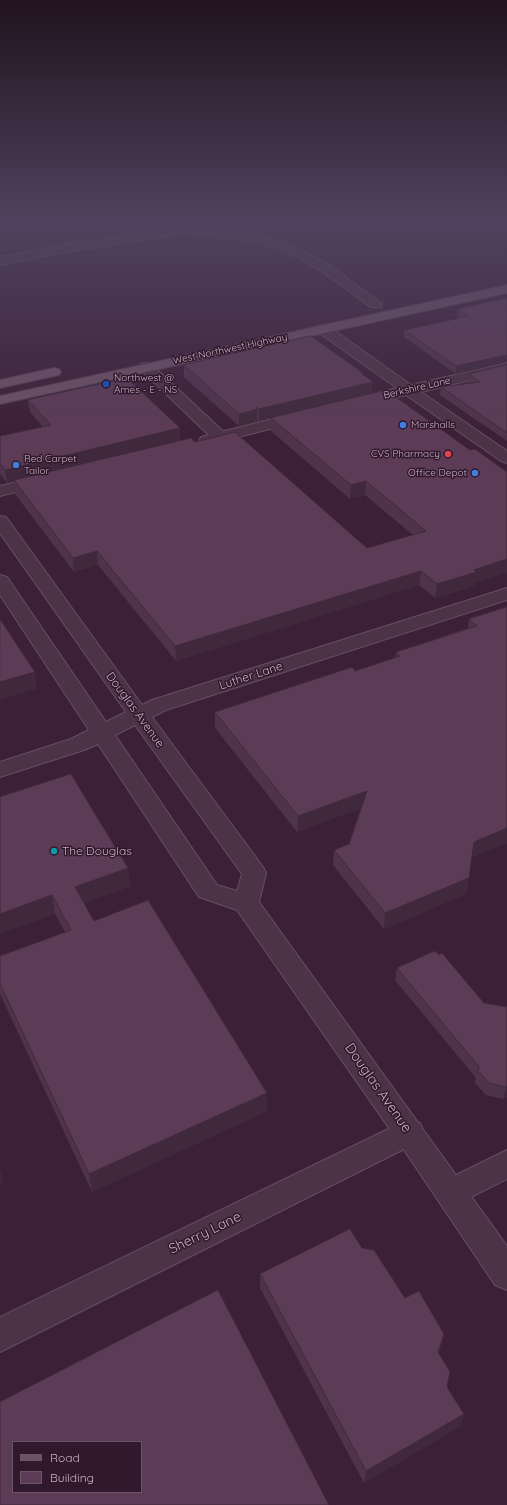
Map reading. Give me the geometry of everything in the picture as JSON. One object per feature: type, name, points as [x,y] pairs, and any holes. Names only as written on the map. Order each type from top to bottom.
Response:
[{"type":"main road","points":[[323,329],[327,322],[332,320],[427,299],[434,294]]},
{"type":"main road","name":"West Northwest Highway","points":[[0,400],[483,294]]},
{"type":"main road","points":[[361,307],[391,301]]},
{"type":"main road","points":[[0,384],[69,369]]},
{"type":"street","points":[[361,294],[376,304]]},
{"type":"street","points":[[323,329],[507,458]]},
{"type":"street","name":"Berkshire Lane","points":[[351,404],[507,367]]},
{"type":"street","points":[[146,368],[220,437]]},
{"type":"street","points":[[191,444],[312,414]]},
{"type":"street","points":[[0,491],[56,477]]},
{"type":"street","name":"Douglas Avenue","points":[[0,521],[32,566],[31,595],[101,734],[208,891],[246,903],[409,1132],[507,1274]]},
{"type":"street","points":[[0,574],[32,566]]},
{"type":"street","name":"Douglas Avenue","points":[[0,581],[31,595],[139,715],[254,873],[246,903]]},
{"type":"street","name":"Luther Lane","points":[[0,770],[78,744],[160,705],[507,594]]},
{"type":"street","name":"Sherry Lane","points":[[0,1335],[409,1132]]},
{"type":"street","points":[[451,1193],[507,1164]]},
{"type":"building","points":[[507,298],[507,355],[456,366],[404,330],[469,316],[458,309]]},
{"type":"building","points":[[311,336],[363,373],[361,373],[373,382],[259,409],[257,407],[255,410],[239,414],[184,365]]},
{"type":"building","points":[[507,365],[507,433],[441,387],[480,382],[469,374]]},
{"type":"building","points":[[127,378],[180,428],[5,470],[0,463],[0,436],[51,425],[28,400]]},
{"type":"building","points":[[386,390],[470,450],[475,449],[507,472],[507,559],[474,570],[477,572],[437,584],[421,571],[175,646],[97,551],[73,558],[14,480],[191,438],[195,442],[235,432],[367,548],[426,531],[366,481],[351,485],[271,418]]},
{"type":"building","points":[[507,607],[507,828],[474,842],[469,878],[385,913],[334,850],[349,844],[367,791],[298,816],[215,712],[352,667],[355,671],[400,656],[396,652],[477,626],[469,619]]},
{"type":"building","points":[[0,619],[35,672],[0,682]]},
{"type":"building","points":[[71,774],[128,868],[75,887],[94,921],[148,900],[267,1093],[89,1174],[0,984],[0,956],[71,930],[52,895],[0,914],[0,797]]},
{"type":"building","points":[[435,951],[439,955],[442,953],[484,1003],[507,1007],[506,1087],[489,1083],[478,1071],[479,1067],[397,968]]},
{"type":"building","points":[[350,1229],[362,1248],[374,1250],[405,1298],[419,1291],[444,1334],[438,1352],[450,1372],[447,1387],[464,1414],[366,1471],[260,1274]]},
{"type":"building","points":[[218,1290],[329,1505],[0,1505],[0,1402]]},
{"type":"place","name":"Northwest @ Ames - E - NS","points":[[106,384]]},
{"type":"place","name":"Marshalls","points":[[403,425]]},
{"type":"place","name":"CVS Pharmacy","points":[[448,454]]},
{"type":"place","name":"Red Carpet Tailor","points":[[16,465]]},
{"type":"place","name":"Office Depot","points":[[475,473]]},
{"type":"place","name":"The Douglas","points":[[54,851]]}]
